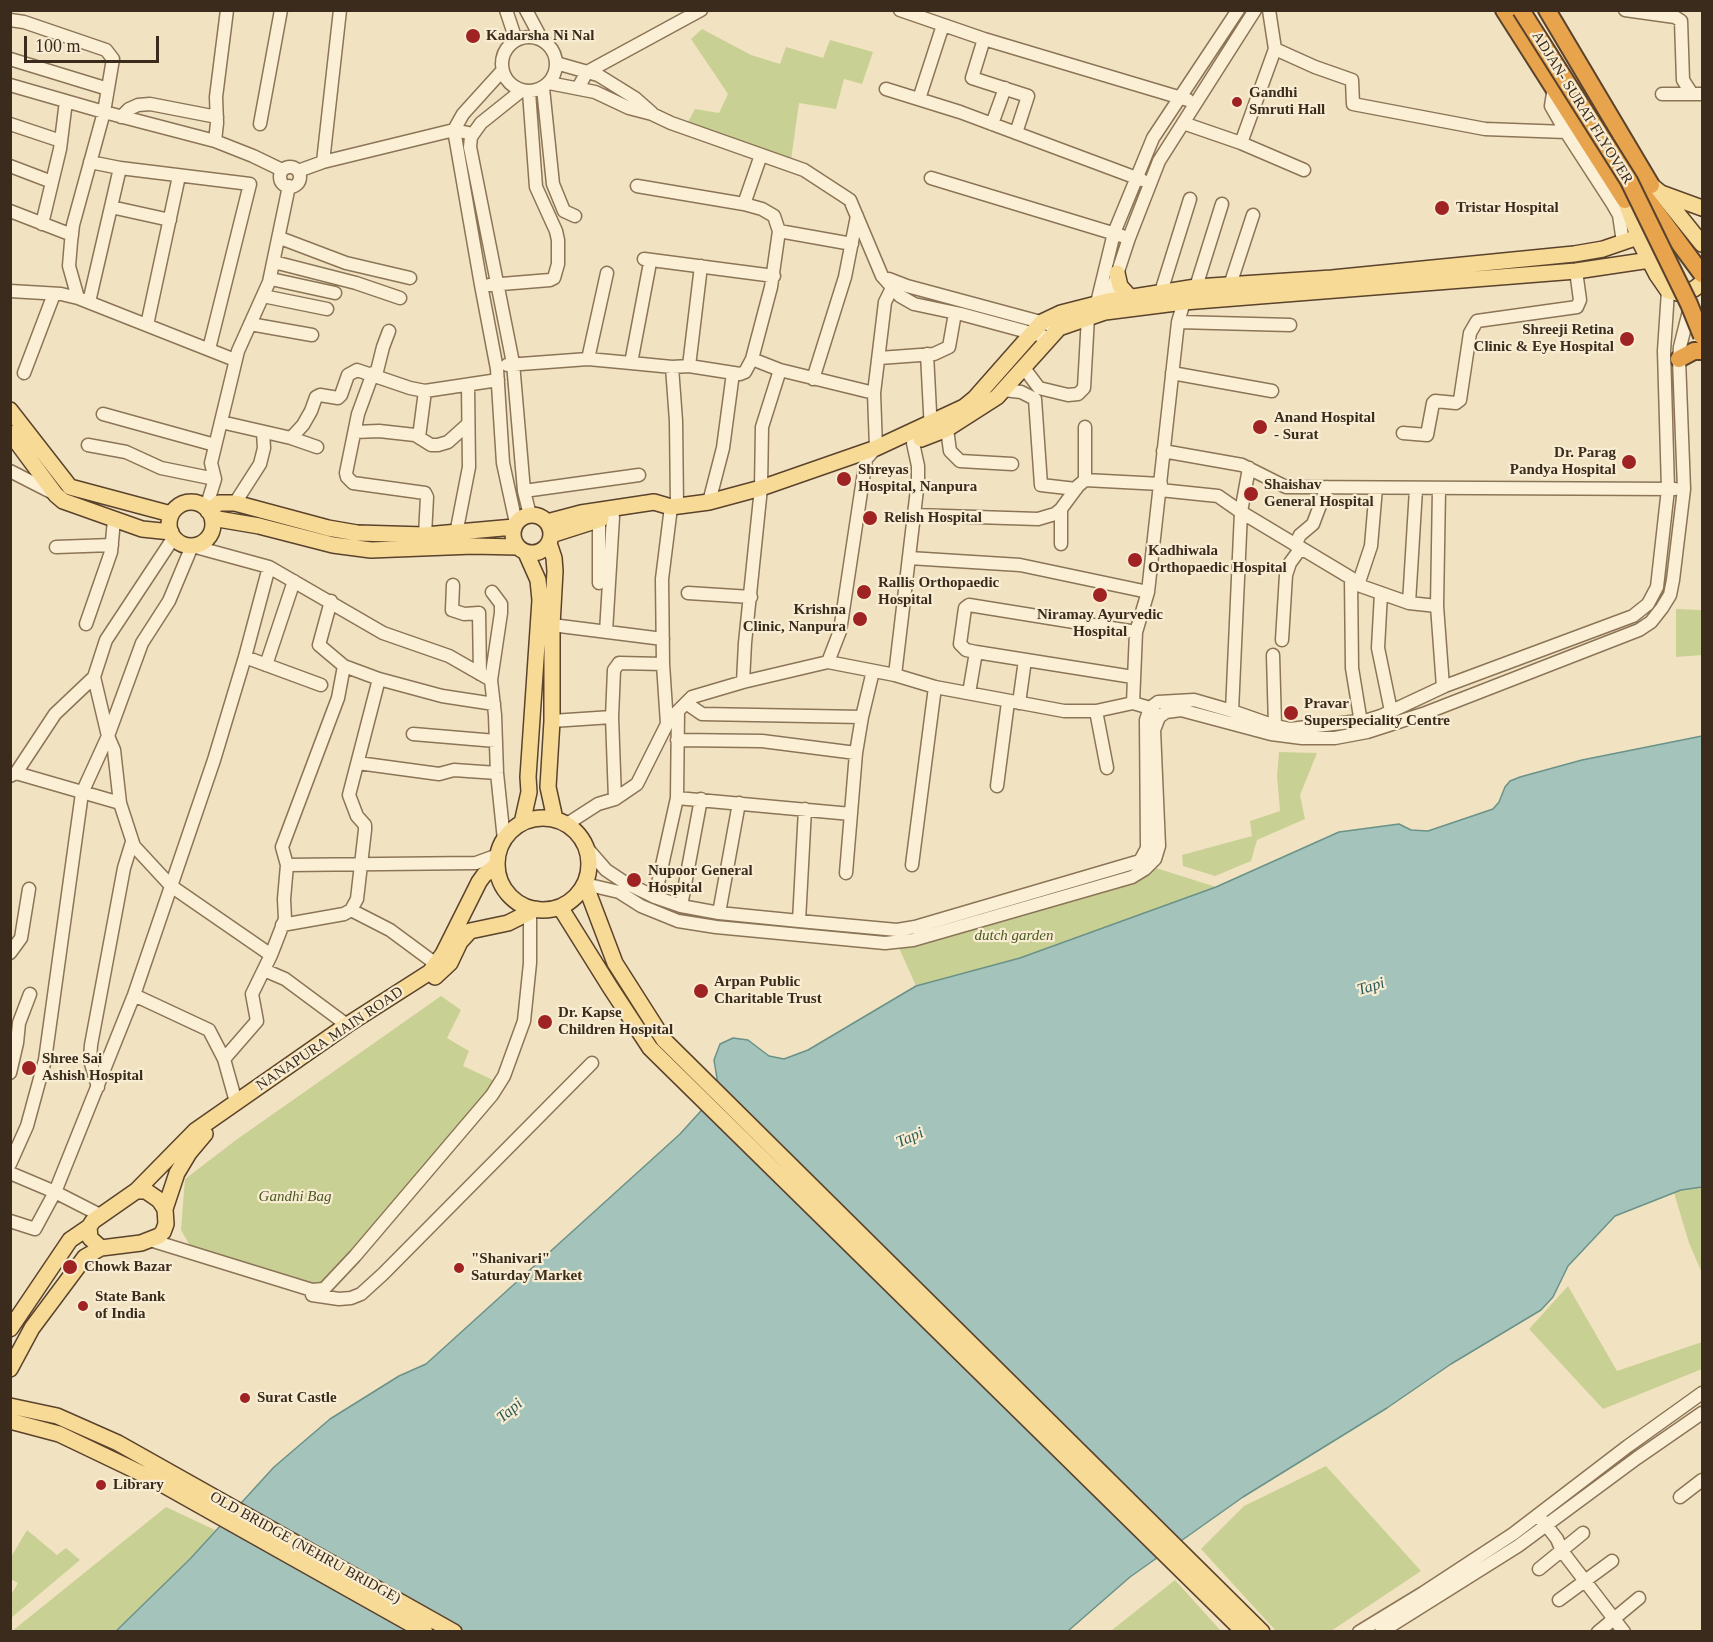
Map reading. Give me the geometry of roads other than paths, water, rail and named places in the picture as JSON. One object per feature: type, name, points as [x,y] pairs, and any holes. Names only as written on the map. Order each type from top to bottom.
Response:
[{"type":"highway","points":[[1504,10],[1625,200]]},
{"type":"highway","name":"ADJAN- SURAT FLYOVER","points":[[1521,10],[1629,182],[1689,304],[1702,336]]},
{"type":"highway","name":"ADJAN- SURAT FLYOVER","points":[[1526,10],[1700,284]]},
{"type":"highway","points":[[1547,10],[1656,189]]},
{"type":"highway","points":[[1672,292],[1687,322],[1702,336]]},
{"type":"highway","points":[[1679,359],[1694,351],[1702,351]]},
{"type":"main road","points":[[1700,284],[1672,292],[1657,275],[1638,237],[1625,200],[1626,186],[1643,181],[1656,189],[1702,208]]},
{"type":"main road","points":[[1656,189],[1702,244]]},
{"type":"main road","points":[[549,534],[606,518],[656,513],[671,506],[709,502],[865,455],[913,443],[975,398],[1037,327],[1061,313],[1098,310],[1230,285],[1332,278],[1574,254],[1603,249],[1638,237]]},
{"type":"main road","points":[[865,455],[931,429],[947,429],[988,405],[1054,333],[1098,310],[1130,297],[1161,292],[1576,271],[1650,260]]},
{"type":"main road","points":[[1117,273],[1120,286],[1130,297]]},
{"type":"main road","points":[[10,410],[72,504],[141,529],[172,535],[185,545],[192,546],[199,545],[209,537],[212,531],[209,512]]},
{"type":"main road","points":[[10,433],[63,491],[171,514]]},
{"type":"main road","points":[[172,535],[169,520],[171,514],[187,502],[194,502],[209,512],[259,526],[333,545],[361,549],[455,540],[515,525]]},
{"type":"main road","points":[[209,512],[219,503],[235,503],[342,531],[425,535],[537,553],[549,534],[581,513],[654,502],[671,506]]},
{"type":"main road","points":[[522,823],[529,792],[528,777],[540,600],[538,580],[513,537],[515,525],[520,519],[531,515],[542,518],[549,534],[555,564],[552,625],[552,721],[548,787],[561,822]]},
{"type":"main road","points":[[533,819],[561,822],[580,836],[589,859],[589,872],[585,884],[570,901],[549,909],[533,911],[513,899],[505,889],[499,878],[498,860],[504,840],[522,823],[533,819]]},
{"type":"main road","name":"NANAPURA MAIN ROAD","points":[[10,1329],[70,1240],[89,1227],[100,1215],[136,1191],[195,1131],[347,1025],[430,972],[443,954],[479,882],[498,860]]},
{"type":"main road","points":[[585,884],[615,963],[664,1040],[1262,1632]]},
{"type":"main road","points":[[560,906],[650,1048],[1244,1632]]},
{"type":"main road","name":"NANAPURA MAIN ROAD","points":[[146,1241],[164,1232],[165,1209],[177,1173],[201,1137],[435,977],[450,963],[460,942],[470,931],[508,923],[533,911]]},
{"type":"main road","points":[[136,1191],[153,1194],[165,1209]]},
{"type":"main road","points":[[89,1227],[90,1238],[101,1248]]},
{"type":"main road","points":[[10,1369],[32,1328],[85,1257],[101,1248],[146,1241]]},
{"type":"main road","points":[[10,1406],[57,1416],[118,1443],[154,1471]]},
{"type":"main road","points":[[10,1421],[59,1434],[154,1471]]},
{"type":"main road","name":"OLD BRIDGE (NEHRU BRIDGE)","points":[[154,1471],[425,1632]]},
{"type":"main road","name":"OLD BRIDGE (NEHRU BRIDGE)","points":[[154,1471],[454,1632]]},
{"type":"street","points":[[215,141],[216,97],[227,10]]},
{"type":"street","points":[[260,124],[281,10]]},
{"type":"street","points":[[323,162],[340,10]]},
{"type":"street","points":[[506,10],[516,40]]},
{"type":"street","points":[[526,10],[542,40],[552,50],[556,63],[556,70],[546,86],[553,184],[564,210],[575,216]]},
{"type":"street","points":[[578,88],[587,72],[700,10]]},
{"type":"street","points":[[900,10],[984,39],[1197,103]]},
{"type":"street","points":[[1004,390],[1068,395],[1078,394],[1084,388],[1114,233],[1136,178],[1153,138],[1238,10]]},
{"type":"street","points":[[1098,310],[1117,273],[1158,160],[1255,10]]},
{"type":"street","points":[[1241,143],[1275,50],[1269,10]]},
{"type":"street","points":[[1625,10],[1675,17],[1681,21],[1683,80],[1697,94]]},
{"type":"street","points":[[10,20],[24,22],[106,50],[113,60],[104,112],[72,235],[69,266],[84,300]]},
{"type":"street","points":[[919,99],[943,25]]},
{"type":"street","points":[[515,525],[503,463],[497,375],[454,130],[463,114],[502,71],[504,53],[508,46],[524,37],[542,40]]},
{"type":"street","points":[[984,39],[972,78],[1028,96],[1016,133]]},
{"type":"street","points":[[1275,50],[1352,80],[1353,104],[1485,129],[1566,132]]},
{"type":"street","points":[[10,59],[108,89]]},
{"type":"street","points":[[556,63],[608,81],[635,98],[652,114]]},
{"type":"street","points":[[502,71],[509,83],[525,91]]},
{"type":"street","points":[[10,85],[215,141],[282,170],[290,167],[298,171],[300,177],[297,183],[289,186]]},
{"type":"street","points":[[531,515],[524,491],[513,363],[471,157],[473,134],[481,123],[525,91],[546,86],[578,88],[595,92],[629,108],[652,114],[804,171],[850,200],[882,276],[893,284],[900,296],[914,304],[1037,327]]},
{"type":"street","points":[[1554,87],[1551,106],[1619,215],[1623,242]]},
{"type":"street","points":[[992,124],[1005,88]]},
{"type":"street","points":[[886,89],[992,124],[1150,183]]},
{"type":"street","points":[[480,285],[550,280],[554,278],[558,264],[558,240],[536,187],[525,91]]},
{"type":"street","points":[[1662,94],[1697,94]]},
{"type":"street","points":[[42,224],[61,141],[66,101]]},
{"type":"street","points":[[121,117],[129,109],[138,105],[150,104],[217,117]]},
{"type":"street","points":[[1183,123],[1241,143],[1304,170]]},
{"type":"street","points":[[10,124],[61,141]]},
{"type":"street","points":[[298,171],[323,162],[454,130],[473,134]]},
{"type":"street","points":[[744,204],[761,155]]},
{"type":"street","points":[[90,162],[120,168],[250,184],[209,349]]},
{"type":"street","points":[[10,166],[52,182]]},
{"type":"street","points":[[84,300],[120,168]]},
{"type":"street","points":[[282,170],[280,176],[282,182],[289,186]]},
{"type":"street","points":[[147,325],[179,176]]},
{"type":"street","points":[[931,178],[1129,238]]},
{"type":"street","points":[[209,512],[215,479],[211,463],[215,445],[236,360],[271,279],[289,186]]},
{"type":"street","points":[[291,438],[303,425],[316,397],[320,395],[338,398],[348,375],[357,370],[425,391],[468,386],[497,375],[513,363],[588,359],[672,367],[689,366],[733,374],[745,372],[752,359],[774,276],[779,231],[774,216],[770,212],[744,204],[637,186]]},
{"type":"street","points":[[1161,292],[1190,199]]},
{"type":"street","points":[[1133,704],[1136,632],[1148,592],[1178,322],[1222,204]]},
{"type":"street","points":[[111,207],[170,220]]},
{"type":"street","points":[[10,211],[72,235]]},
{"type":"street","points":[[1230,285],[1253,215]]},
{"type":"street","points":[[813,379],[841,290],[857,216]]},
{"type":"street","points":[[779,231],[852,244]]},
{"type":"street","points":[[280,238],[346,263],[410,278]]},
{"type":"street","points":[[274,262],[356,283],[400,298]]},
{"type":"street","points":[[631,363],[646,263],[701,266],[774,276]]},
{"type":"street","points":[[689,366],[701,266]]},
{"type":"street","points":[[1403,433],[1427,435],[1435,400],[1456,403],[1460,400],[1470,333],[1477,321],[1577,308],[1580,300],[1576,271]]},
{"type":"street","points":[[588,359],[607,273]]},
{"type":"street","points":[[271,279],[335,293]]},
{"type":"street","points":[[893,284],[907,286],[1054,333]]},
{"type":"street","points":[[828,662],[840,631],[885,302],[893,284]]},
{"type":"street","points":[[561,822],[598,804],[615,800],[637,784],[667,724],[692,697],[743,682],[828,662],[895,675],[935,687],[1064,711],[1096,711],[1133,704],[1154,712],[1181,710],[1271,734],[1302,738],[1335,738],[1362,727],[1422,714],[1639,630],[1651,622],[1670,595],[1684,489],[1680,347],[1700,284]]},
{"type":"street","points":[[10,291],[54,294],[84,300],[236,360]]},
{"type":"street","points":[[585,884],[619,892],[641,906],[666,917],[716,927],[885,943],[905,942],[925,937],[1132,877],[1155,859],[1159,846],[1154,712],[1158,702],[1186,700],[1232,711],[1275,726],[1301,729],[1362,727],[1375,718],[1443,687],[1625,620],[1648,604],[1657,587],[1668,489],[1665,351],[1672,292]]},
{"type":"street","points":[[24,373],[54,294]]},
{"type":"street","points":[[263,296],[327,309]]},
{"type":"street","points":[[879,358],[943,351],[952,342],[955,313]]},
{"type":"street","points":[[1178,322],[1290,325]]},
{"type":"street","points":[[250,324],[312,335]]},
{"type":"street","points":[[389,331],[360,408],[346,473],[350,482],[425,493],[427,497],[425,535]]},
{"type":"street","points":[[927,354],[931,429]]},
{"type":"street","points":[[752,359],[780,370],[874,393]]},
{"type":"street","points":[[667,724],[663,664],[662,579],[671,506],[676,421],[672,367]]},
{"type":"street","points":[[1024,368],[1035,392],[1037,405],[1041,485],[1161,487],[1218,496],[1355,581],[1409,603],[1437,606]]},
{"type":"street","points":[[743,682],[761,488],[762,427],[780,370]]},
{"type":"street","points":[[1172,373],[1272,391]]},
{"type":"street","points":[[709,502],[724,441],[733,374]]},
{"type":"street","points":[[455,540],[469,467],[468,386]]},
{"type":"street","points":[[419,437],[425,391]]},
{"type":"street","points":[[103,414],[215,445]]},
{"type":"street","points":[[221,422],[291,438],[317,447]]},
{"type":"street","points":[[355,432],[379,430],[419,437],[431,445],[443,444],[468,424]]},
{"type":"street","points":[[914,515],[1048,518],[1061,509],[1080,484],[1085,428]]},
{"type":"street","points":[[947,429],[950,451],[960,461],[1012,464]]},
{"type":"street","points":[[235,503],[260,464],[264,448],[263,432]]},
{"type":"street","points":[[895,675],[918,481],[918,466],[913,443]]},
{"type":"street","points":[[88,445],[126,452],[161,468],[215,479]]},
{"type":"street","points":[[1163,451],[1242,465],[1286,487],[1684,489]]},
{"type":"street","points":[[1232,711],[1241,512],[1249,468]]},
{"type":"street","points":[[10,471],[63,491]]},
{"type":"street","points":[[524,491],[639,475]]},
{"type":"street","points":[[1282,640],[1286,575],[1300,536],[1313,524],[1327,487]]},
{"type":"street","points":[[1362,727],[1352,668],[1355,581],[1371,546],[1376,488]]},
{"type":"street","points":[[1409,603],[1416,489]]},
{"type":"street","points":[[1439,489],[1437,606],[1443,687]]},
{"type":"street","points":[[1061,509],[1061,544]]},
{"type":"street","points":[[599,584],[606,518]]},
{"type":"street","points":[[606,518],[606,632]]},
{"type":"street","points":[[86,624],[109,560],[114,520]]},
{"type":"street","points":[[120,803],[14,770],[55,714],[94,677],[106,640],[172,535]]},
{"type":"street","points":[[56,547],[112,545]]},
{"type":"street","points":[[10,1164],[27,1126],[45,1060],[82,793],[108,736],[142,644],[169,601],[192,546],[269,567],[383,633],[449,656],[491,680]]},
{"type":"street","points":[[909,558],[1020,565],[1148,592]]},
{"type":"street","points":[[10,1221],[35,1229],[55,1192],[135,995],[211,767],[245,657],[269,567]]},
{"type":"street","points":[[266,665],[294,581]]},
{"type":"street","points":[[453,585],[452,610],[464,614],[479,613],[480,674]]},
{"type":"street","points":[[492,592],[501,604],[491,680],[496,773],[504,840]]},
{"type":"street","points":[[688,593],[751,597]]},
{"type":"street","points":[[1381,593],[1378,648],[1391,711]]},
{"type":"street","points":[[331,601],[319,645],[345,666],[379,679],[456,699],[494,704]]},
{"type":"street","points":[[1133,677],[976,652],[966,650],[960,644],[966,605],[1136,632]]},
{"type":"street","points":[[552,625],[663,639]]},
{"type":"street","points":[[969,693],[976,652]]},
{"type":"street","points":[[1273,655],[1275,726]]},
{"type":"street","points":[[245,657],[321,685]]},
{"type":"street","points":[[997,786],[1013,702],[1025,660]]},
{"type":"street","points":[[615,800],[612,717],[615,667],[619,663],[663,664]]},
{"type":"street","points":[[224,1059],[257,1021],[252,994],[285,919],[287,866],[282,847],[338,698],[345,666]]},
{"type":"street","points":[[846,873],[856,753],[873,671]]},
{"type":"street","points":[[94,677],[108,736],[114,750],[120,803],[134,846],[171,886],[271,955]]},
{"type":"street","points":[[282,925],[344,914],[351,910],[358,894],[363,864],[364,825],[357,816],[349,795],[379,679]]},
{"type":"street","points":[[912,865],[935,687]]},
{"type":"street","points":[[682,707],[702,714],[862,717]]},
{"type":"street","points":[[655,897],[677,798],[677,740],[682,707]]},
{"type":"street","points":[[1096,711],[1107,768]]},
{"type":"street","points":[[586,848],[606,870],[655,897],[681,906],[719,913],[905,929],[1140,861],[1147,848],[1146,720],[1154,712]]},
{"type":"street","points":[[552,721],[612,717]]},
{"type":"street","points":[[413,734],[496,741]]},
{"type":"street","points":[[677,740],[742,739],[856,753]]},
{"type":"street","points":[[358,763],[439,774],[454,770],[496,773]]},
{"type":"street","points":[[677,798],[851,814]]},
{"type":"street","points":[[681,906],[700,799]]},
{"type":"street","points":[[719,913],[739,803]]},
{"type":"street","points":[[799,921],[805,809]]},
{"type":"street","points":[[98,1087],[90,1060],[91,1045],[124,868],[132,842]]},
{"type":"street","points":[[287,866],[476,863],[498,860]]},
{"type":"street","points":[[10,953],[21,938],[29,889]]},
{"type":"street","points":[[351,910],[390,930],[436,964]]},
{"type":"street","points":[[146,1241],[312,1290],[324,1289],[477,1113],[504,1076],[524,1021],[533,911]]},
{"type":"street","points":[[264,970],[285,979],[347,1025]]},
{"type":"street","points":[[10,1073],[19,1023],[30,994]]},
{"type":"street","points":[[135,995],[209,1030],[224,1059],[236,1102]]},
{"type":"street","points":[[146,1241],[314,1295],[339,1299],[351,1298],[361,1294],[383,1274],[592,1063]]},
{"type":"street","points":[[10,1173],[55,1192],[100,1215]]},
{"type":"street","points":[[1359,1632],[1513,1534],[1702,1393]]},
{"type":"street","points":[[1381,1632],[1547,1526],[1702,1413]]},
{"type":"street","points":[[1680,1497],[1702,1480]]},
{"type":"street","points":[[1538,1514],[1557,1539],[1562,1551],[1624,1632]]},
{"type":"street","points":[[1539,1569],[1583,1533]]},
{"type":"street","points":[[1559,1600],[1612,1561]]},
{"type":"street","points":[[1598,1632],[1639,1598]]},
{"type":"water","name":"Tapi","points":[[1702,736],[1702,1187],[1681,1190],[1615,1216],[1568,1266],[1553,1297],[1541,1310],[1451,1364],[1387,1408],[1243,1497],[1130,1577],[1068,1631],[115,1632],[190,1559],[274,1467],[330,1419],[399,1376],[426,1364],[680,1134],[719,1091],[714,1060],[720,1044],[733,1038],[748,1040],[769,1056],[784,1059],[808,1050],[916,986],[1020,958],[1216,887],[1339,832],[1399,824],[1411,830],[1428,831],[1493,809],[1510,781],[1520,777],[1582,760]]},
{"type":"place","name":"Kadarsha Ni Nal","points":[[473,36]]},
{"type":"place","name":"Gandhi Smruti Hall","points":[[1237,102]]},
{"type":"place","name":"Tristar Hospital","points":[[1442,208]]},
{"type":"place","name":"Shreeji Retina Clinic & Eye Hospital","points":[[1627,339]]},
{"type":"place","name":"Anand Hospital - Surat","points":[[1260,427]]},
{"type":"place","name":"Dr. Parag Pandya Hospital","points":[[1629,462]]},
{"type":"place","name":"Shreyas Hospital, Nanpura","points":[[844,479]]},
{"type":"place","name":"Shaishav General Hospital","points":[[1251,494]]},
{"type":"place","name":"Relish Hospital","points":[[870,518]]},
{"type":"place","name":"Kadhiwala Orthopaedic Hospital","points":[[1135,560]]},
{"type":"place","name":"Rallis Orthopaedic Hospital","points":[[864,592]]},
{"type":"place","name":"Niramay Ayurvedic Hospital","points":[[1100,595]]},
{"type":"place","name":"Krishna Clinic, Nanpura","points":[[860,619]]},
{"type":"place","name":"Pravar Superspeciality Centre","points":[[1291,713]]},
{"type":"place","name":"Nupoor General Hospital","points":[[634,880]]},
{"type":"place","name":"Arpan Public Charitable Trust","points":[[701,991]]},
{"type":"place","name":"Dr. Kapse Children Hospital","points":[[545,1022]]},
{"type":"place","name":"Shree Sai Ashish Hospital","points":[[29,1068]]},
{"type":"place","name":"Chowk Bazar","points":[[70,1267]]},
{"type":"place","name":"\"Shanivari\" Saturday Market","points":[[459,1268]]},
{"type":"place","name":"State Bank of India","points":[[83,1306]]},
{"type":"place","name":"Surat Castle","points":[[245,1398]]},
{"type":"place","name":"Library","points":[[101,1485]]},
{"type":"park label","name":"dutch garden","points":[[1014,936]]},
{"type":"park label","name":"Gandhi Bag","points":[[295,1197]]}]
